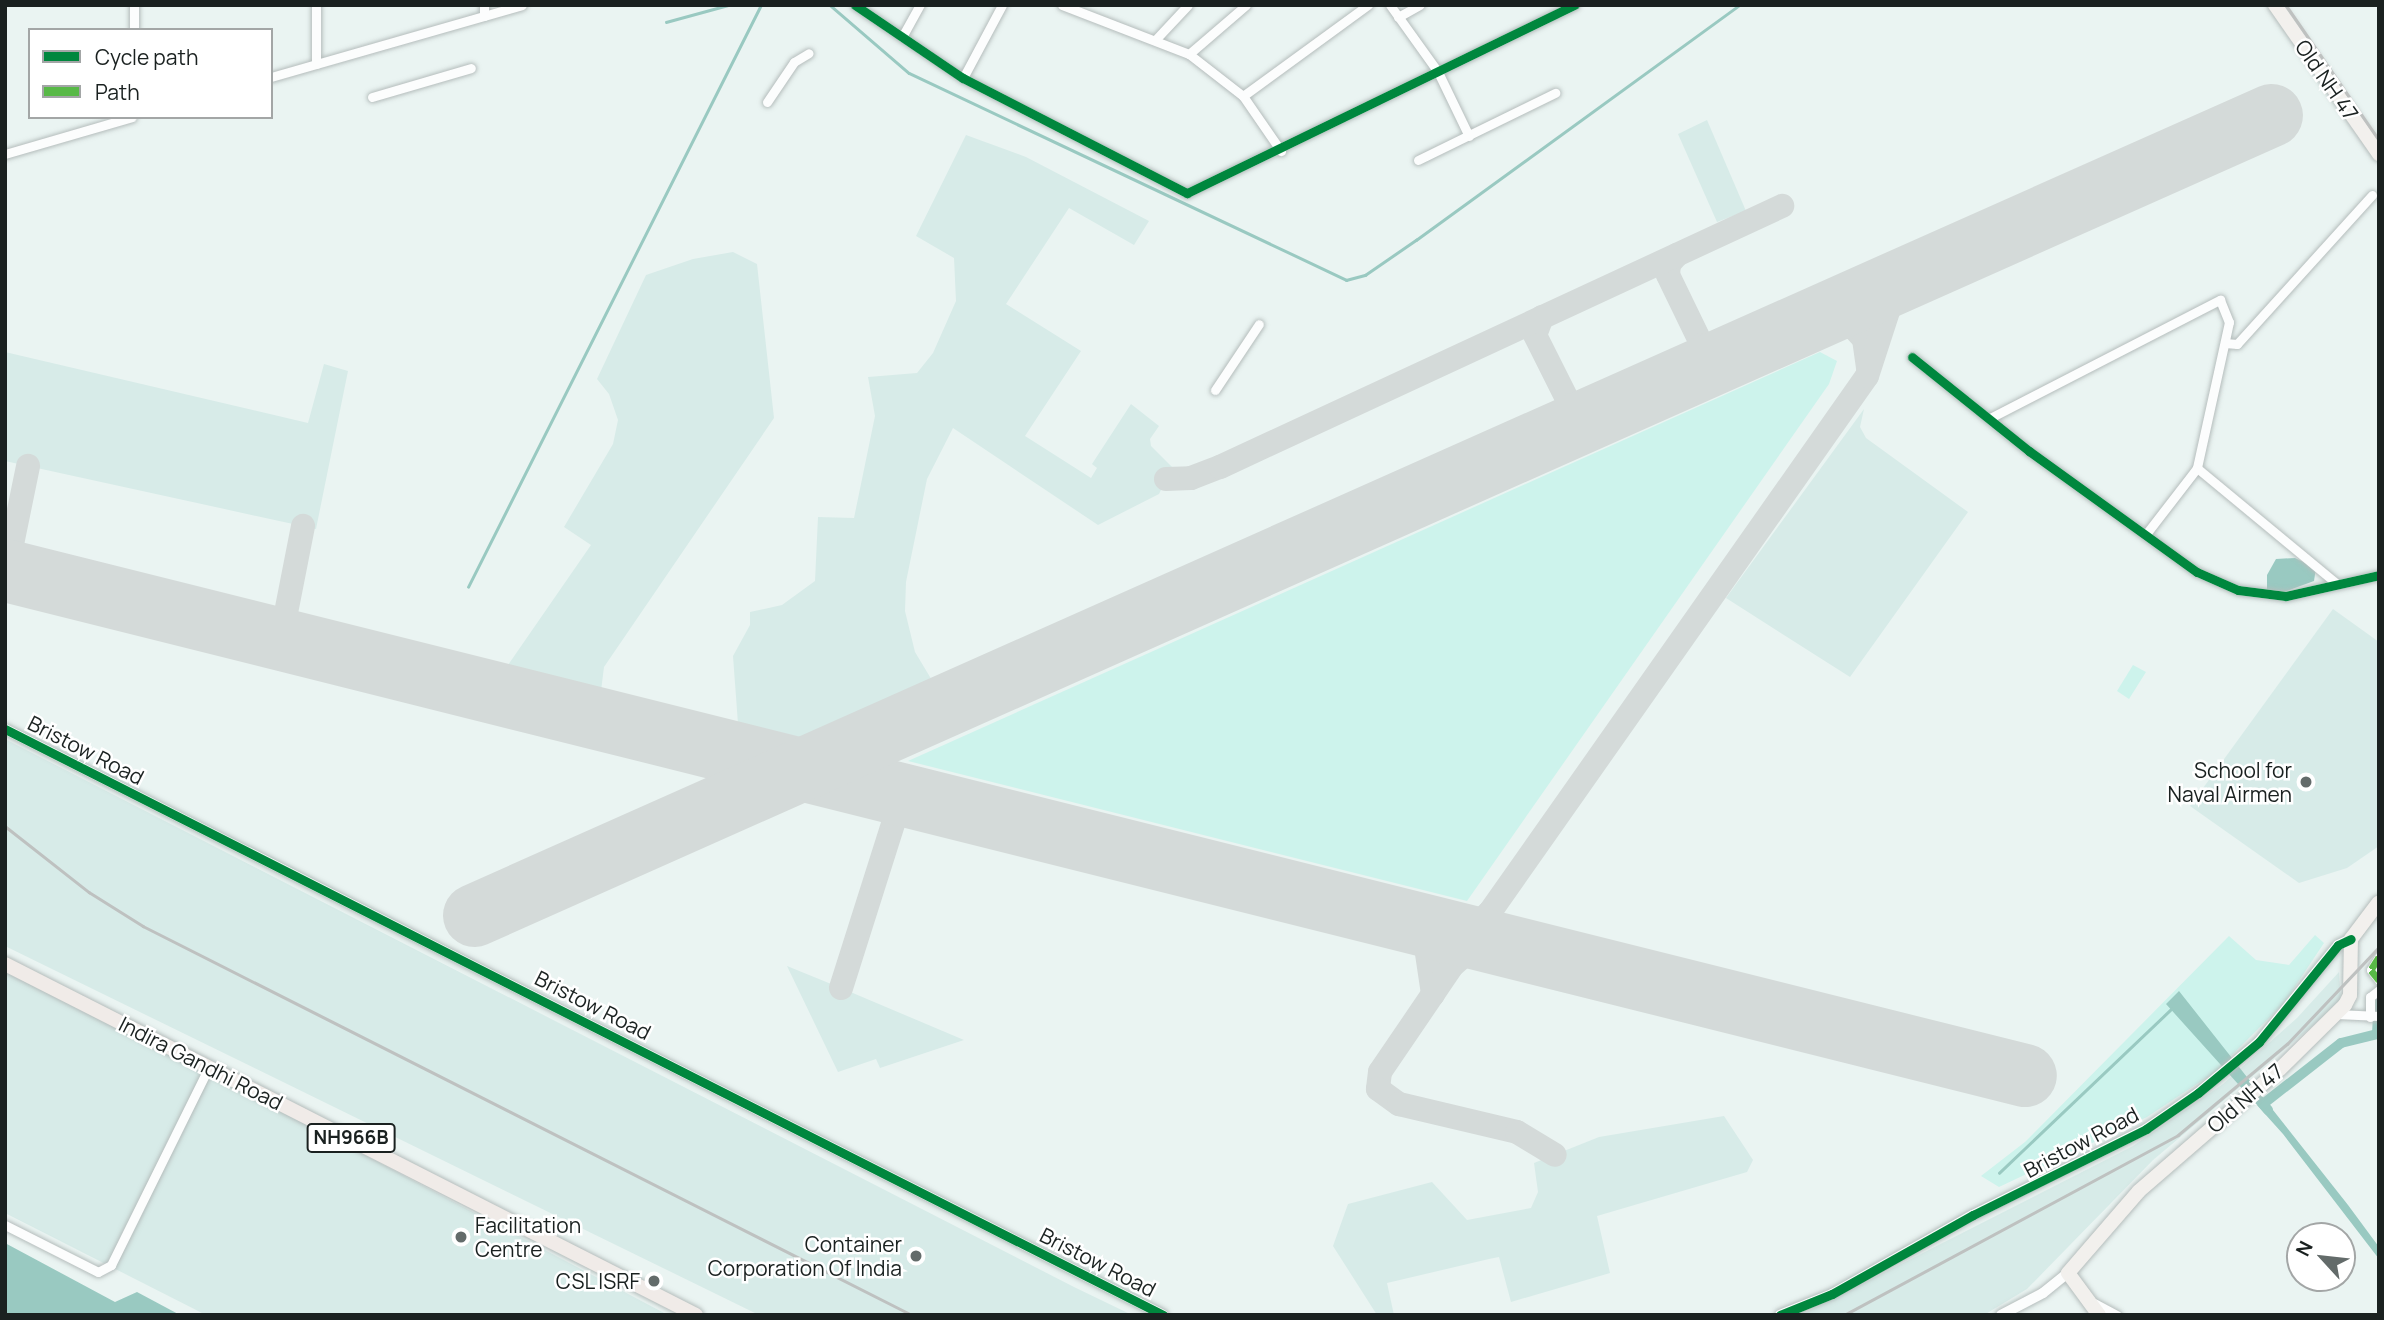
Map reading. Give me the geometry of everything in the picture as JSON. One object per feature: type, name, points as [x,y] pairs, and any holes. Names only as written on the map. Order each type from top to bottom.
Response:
[{"type":"highway","name":"Indira Gandhi Road","points":[[5,964],[696,1315]]},
{"type":"main road","name":"Old NH 47","points":[[2275,5],[2379,154]]},
{"type":"main road","points":[[2351,939],[2379,902]]},
{"type":"main road","name":"Old NH 47","points":[[2068,1273],[2139,1191],[2337,1014],[2350,995],[2351,939]]},
{"type":"main road","points":[[2068,1273],[2099,1315]]},
{"type":"street","points":[[134,5],[134,28]]},
{"type":"street","points":[[316,5],[316,65]]},
{"type":"street","points":[[484,5],[484,16]]},
{"type":"street","points":[[273,76],[522,5]]},
{"type":"street","points":[[855,5],[964,78],[1187,193],[1281,151],[1575,5]]},
{"type":"street","points":[[902,37],[920,5]]},
{"type":"street","points":[[964,78],[1002,5]]},
{"type":"street","points":[[1062,5],[1157,38],[1189,54],[1243,96],[1281,151]]},
{"type":"street","points":[[1157,38],[1188,5]]},
{"type":"street","points":[[1189,54],[1246,5]]},
{"type":"street","points":[[1243,96],[1368,5]]},
{"type":"street","points":[[1390,5],[1438,72],[1469,135]]},
{"type":"street","points":[[1398,17],[1420,5]]},
{"type":"street","points":[[767,102],[794,62],[809,52]]},
{"type":"street","points":[[372,97],[471,68]]},
{"type":"street","points":[[1418,160],[1555,93]]},
{"type":"street","points":[[5,154],[125,119]]},
{"type":"street","points":[[2225,343],[2237,344],[2372,195]]},
{"type":"street","points":[[1990,418],[2220,300],[2229,321],[2197,468],[2146,534]]},
{"type":"street","points":[[1215,390],[1259,324]]},
{"type":"street","points":[[1912,357],[2112,514],[2146,534],[2197,572],[2238,590],[2286,596],[2379,575]]},
{"type":"street","points":[[2197,468],[2336,583]]},
{"type":"street","name":"Bristow Road","points":[[5,729],[1163,1315]]},
{"type":"street","name":"Bristow Road","points":[[1780,1315],[1832,1294],[1973,1215],[2146,1129],[2239,1058],[2287,1012],[2338,945],[2351,939]]},
{"type":"street","points":[[2379,957],[2371,970],[2379,980]]},
{"type":"street","points":[[2337,1014],[2374,1016],[2370,997],[2379,990]]},
{"type":"street","points":[[5,1225],[98,1272],[111,1265],[209,1067]]},
{"type":"street","name":"Old NH 47","points":[[2001,1315],[2043,1293],[2068,1273]]},
{"type":"street","points":[[2090,1301],[2117,1315]]},
{"type":"shaded area","points":[[1707,120],[1746,211],[1717,222],[1678,134]]},
{"type":"shaded area","points":[[966,135],[1026,157],[1149,221],[1134,245],[1069,208],[1006,304],[1081,351],[1025,436],[1091,478],[1097,468],[1092,464],[1131,404],[1159,426],[1150,439],[1151,446],[1172,467],[1159,494],[1098,525],[953,428],[927,479],[906,582],[905,611],[915,652],[933,682],[801,742],[738,724],[733,656],[750,625],[750,612],[782,605],[815,581],[818,517],[854,518],[875,416],[868,377],[917,373],[933,353],[956,301],[954,258],[916,236]]},
{"type":"shaded area","points":[[733,252],[757,264],[774,418],[604,667],[601,691],[506,668],[591,545],[564,527],[613,444],[618,420],[609,394],[597,379],[646,275],[693,259]]},
{"type":"shaded area","points":[[5,352],[308,423],[324,364],[348,371],[316,529],[5,461]]},
{"type":"shaded area","points":[[1820,352],[1837,361],[1829,384],[1467,901],[908,761]]},
{"type":"shaded area","points":[[1864,409],[1860,427],[1866,438],[1968,512],[1850,677],[1726,598]]},
{"type":"shaded area","points":[[2295,558],[2316,568],[2314,581],[2284,592],[2267,590],[2267,575],[2276,559]]},
{"type":"shaded area","name":"School for Naval Airmen","points":[[2333,609],[2379,642],[2379,846],[2347,868],[2299,883],[2190,806]]},
{"type":"shaded area","points":[[2133,665],[2146,672],[2129,699],[2117,691]]},
{"type":"shaded area","points":[[5,739],[1132,1315],[759,1315],[5,946]]},
{"type":"shaded area","points":[[2315,935],[2324,943],[2284,1003],[2215,1072],[2147,1117],[1999,1187],[1981,1176],[2025,1142],[2229,936],[2256,960],[2289,965]]},
{"type":"shaded area","points":[[787,966],[964,1040],[880,1068],[876,1059],[838,1072]]},
{"type":"shaded area","points":[[5,970],[198,1067],[668,1315],[206,1315],[5,1213]]},
{"type":"shaded area","points":[[2339,972],[2341,1002],[2153,1160],[2027,1289],[1984,1315],[1801,1315],[2133,1146],[2223,1084],[2297,1018]]},
{"type":"shaded area","points":[[2179,991],[2348,1205],[2379,1247],[2379,1259],[2356,1229],[2356,1222],[2351,1222],[2283,1134],[2166,1004]]},
{"type":"shaded area","points":[[1724,1116],[1753,1160],[1747,1172],[1597,1216],[1610,1273],[1511,1302],[1499,1257],[1387,1283],[1394,1315],[1377,1315],[1333,1246],[1348,1204],[1432,1182],[1467,1220],[1531,1208],[1538,1192],[1534,1163],[1599,1137]]},
{"type":"shaded area","points":[[5,1243],[115,1302],[137,1292],[180,1315],[5,1315]]},
{"type":"waterway","points":[[666,22],[728,5]]},
{"type":"waterway","points":[[468,587],[761,5]]},
{"type":"waterway","points":[[830,5],[909,73],[1346,280],[1365,275],[1416,240],[1739,5]]},
{"type":"waterway","points":[[2268,1110],[2263,1104],[2341,1043],[2377,1034],[2379,1001]]},
{"type":"waterway","points":[[1999,1173],[2171,1009]]},
{"type":"taxiway","points":[[1166,479],[1191,478],[1220,467],[1782,206]]},
{"type":"taxiway","points":[[1677,255],[1669,264],[1668,275],[1702,345],[1724,359]]},
{"type":"taxiway","points":[[1499,946],[1485,934],[1490,912],[1867,376],[1894,293],[1931,267]]},
{"type":"taxiway","points":[[1542,317],[1535,335],[1570,405],[1578,415],[1591,418]]},
{"type":"taxiway","points":[[1802,324],[1831,320],[1850,324],[1864,339],[1868,368]]},
{"type":"taxiway","points":[[18,573],[10,554],[28,466]]},
{"type":"taxiway","points":[[293,642],[284,623],[303,526]]},
{"type":"taxiway","points":[[874,787],[890,805],[894,821]]},
{"type":"taxiway","points":[[841,988],[894,821],[904,808],[925,800]]},
{"type":"taxiway","points":[[1451,934],[1470,930],[1490,912]]},
{"type":"taxiway","points":[[1423,927],[1433,994]]},
{"type":"taxiway","points":[[1499,946],[1469,951],[1452,966],[1380,1072],[1378,1089],[1399,1104],[1517,1132],[1555,1155]]},
{"type":"runway","points":[[474,915],[2271,115]]},
{"type":"runway","points":[[5,570],[2025,1075]]},
{"type":"railway","points":[[2286,5],[2379,140]]},
{"type":"railway","points":[[5,826],[89,892],[143,926],[912,1315]]},
{"type":"railway","points":[[1844,1315],[2178,1135],[2287,1044],[2379,947]]},
{"type":"marked path","points":[[2379,957],[2371,970],[2379,980]]},
{"type":"cycle path","points":[[855,5],[963,78],[1187,193],[1575,5]]},
{"type":"cycle path","points":[[1912,357],[2029,451],[2197,572],[2238,590],[2286,596],[2379,575]]},
{"type":"cycle path","points":[[5,729],[1163,1315]]},
{"type":"cycle path","points":[[1780,1315],[1832,1294],[1973,1215],[2146,1129],[2198,1093],[2259,1042],[2338,945],[2351,939]]},
{"type":"place","name":"School for Naval Airmen","points":[[2306,782]]},
{"type":"place","name":"Facilitation Centre","points":[[461,1237]]},
{"type":"place","name":"Container Corporation Of India","points":[[916,1256]]},
{"type":"place","name":"CSL ISRF","points":[[654,1281]]}]
